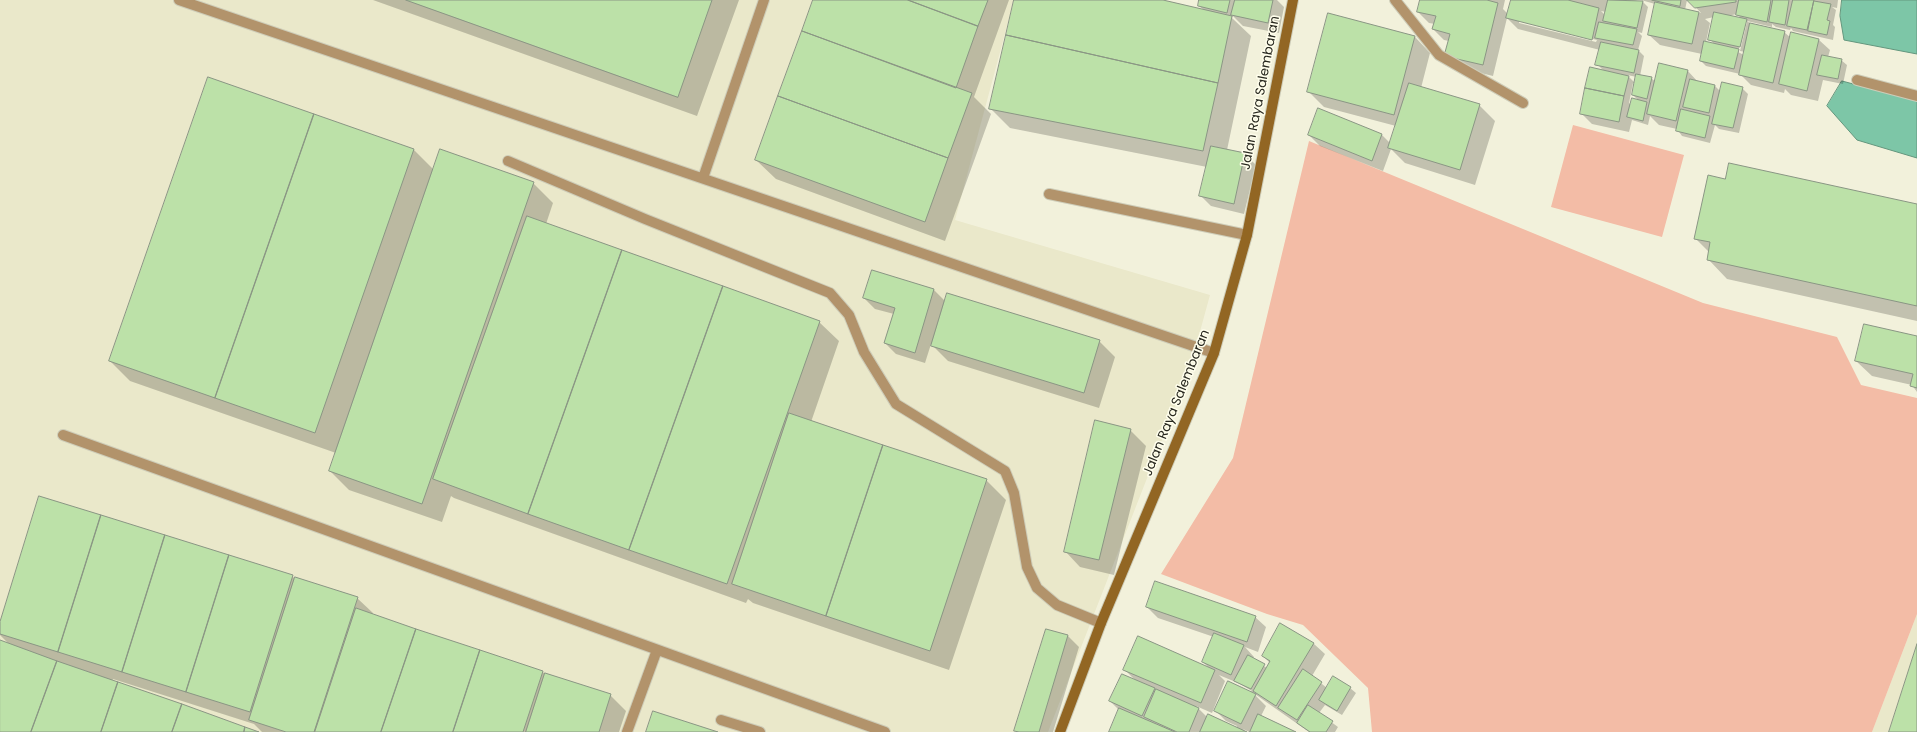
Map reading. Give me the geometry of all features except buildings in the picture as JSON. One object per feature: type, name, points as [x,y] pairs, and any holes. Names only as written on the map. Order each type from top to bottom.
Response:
[{"type":"main road","name":"Jalan Raya Salembaran","points":[[1060,732],[1101,623],[1214,353],[1247,235],[1292,0]]},
{"type":"street","points":[[179,0],[1214,353]]},
{"type":"street","points":[[703,178],[764,0]]},
{"type":"street","points":[[1394,0],[1439,55],[1523,103]]},
{"type":"street","points":[[1857,80],[1917,96]]},
{"type":"street","points":[[508,161],[645,219],[830,293],[850,315],[864,352],[896,404],[1005,471],[1014,493],[1027,567],[1037,588],[1057,605],[1101,623]]},
{"type":"street","points":[[1049,194],[1247,235]]},
{"type":"street","points":[[63,435],[885,732]]},
{"type":"street","points":[[627,732],[657,650]]},
{"type":"street","points":[[721,720],[760,732]]},
{"type":"shaded area","points":[[0,0],[1014,0],[955,220],[1210,295],[1190,368],[1048,732],[0,732]]},
{"type":"shaded area","points":[[1842,0],[1917,0],[1917,54],[1844,40],[1840,16]]},
{"type":"shaded area","points":[[1842,81],[1917,101],[1917,158],[1857,140],[1827,106]]},
{"type":"shaded area","points":[[1573,125],[1684,155],[1662,237],[1551,207]]},
{"type":"shaded area","points":[[1309,141],[1703,303],[1837,337],[1861,385],[1917,398],[1917,614],[1872,732],[1372,732],[1368,688],[1303,625],[1267,614],[1161,574],[1233,458]]},
{"type":"shaded area","points":[[1917,614],[1917,732],[1872,732]]}]
